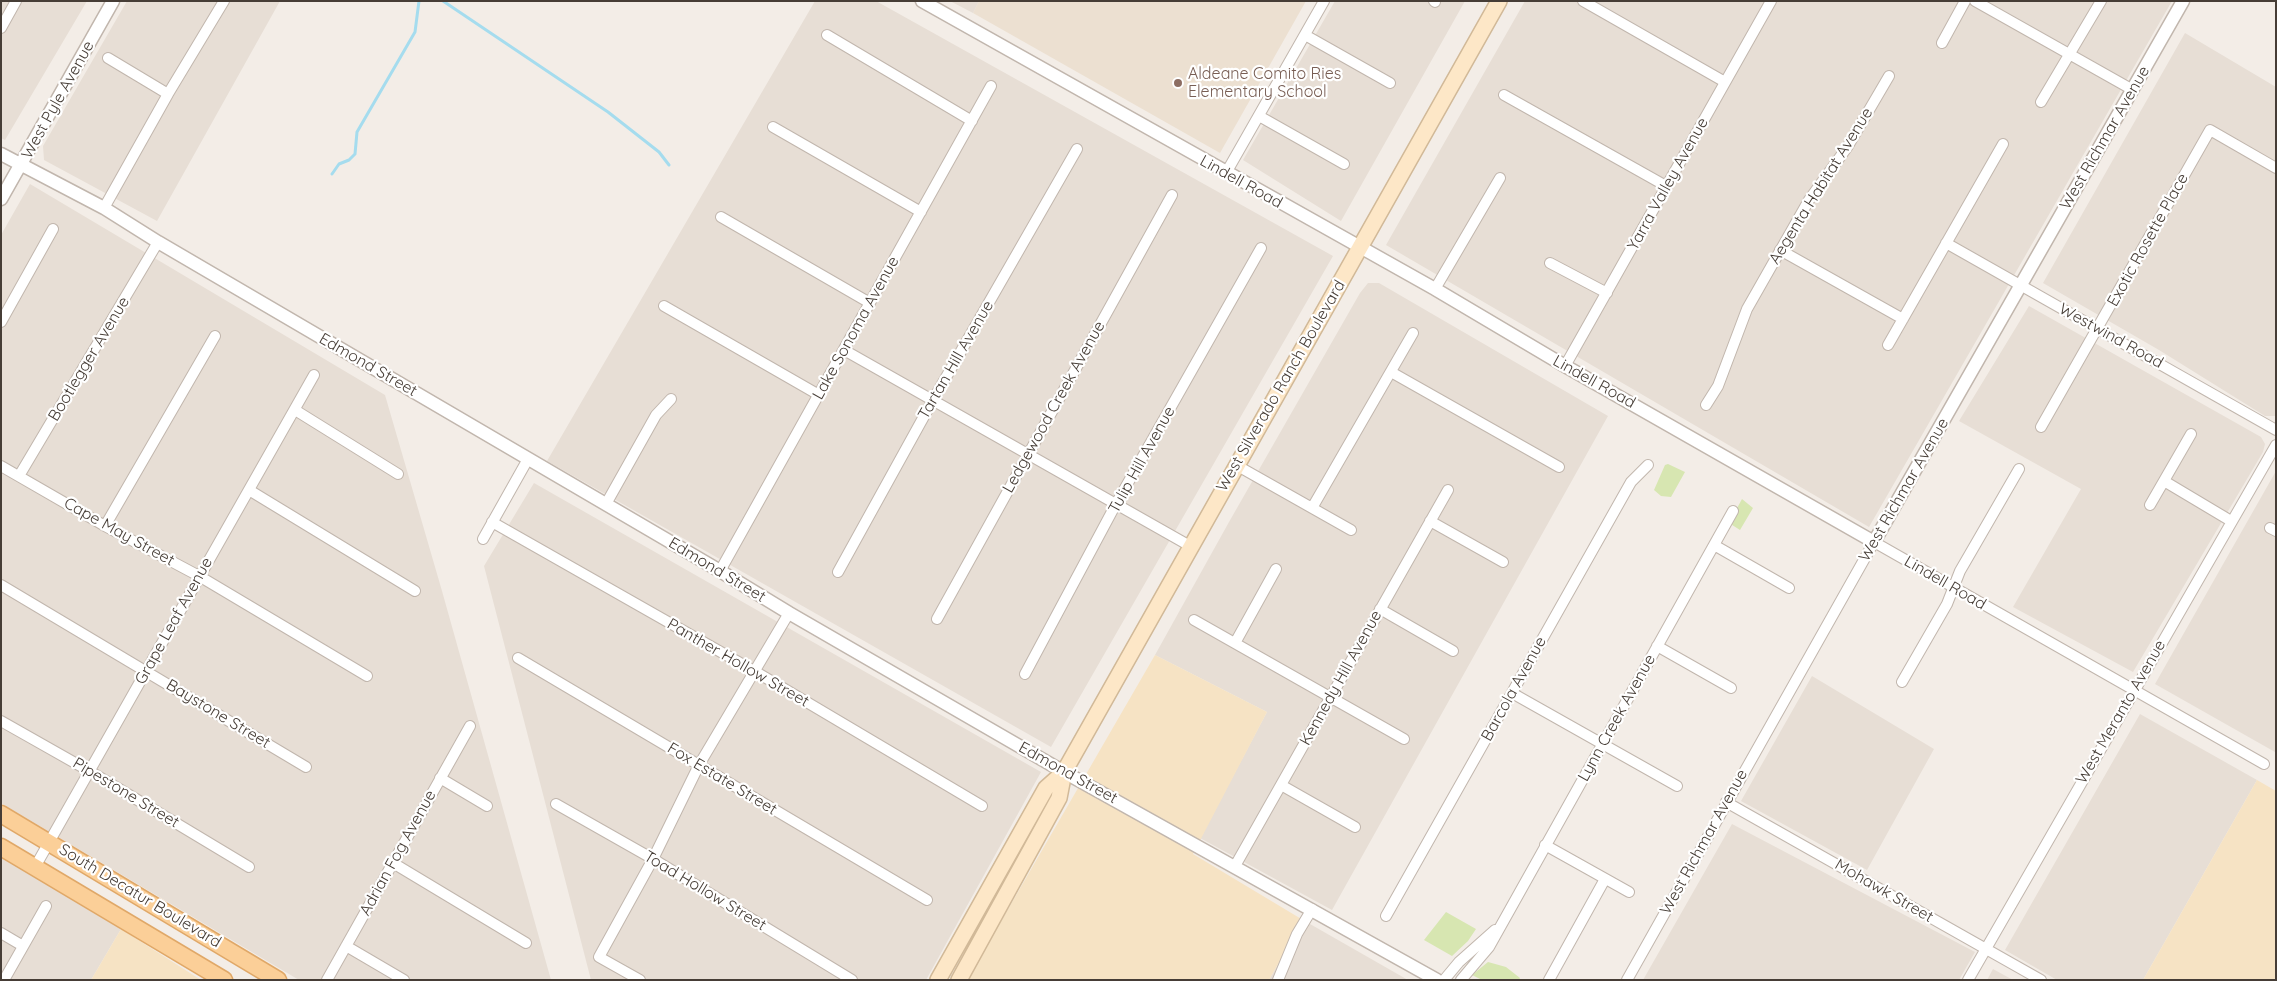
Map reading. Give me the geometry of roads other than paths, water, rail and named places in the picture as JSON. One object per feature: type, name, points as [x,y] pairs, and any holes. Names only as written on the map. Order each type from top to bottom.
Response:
[{"type":"main road","name":"West Silverado Ranch Boulevard","points":[[959,980],[1059,798],[1064,772],[1499,1]]},
{"type":"main road","name":"West Silverado Ranch Boulevard","points":[[938,980],[1046,788],[1064,772]]},
{"type":"main road","name":"South Decatur Boulevard","points":[[1,814],[50,842],[259,975],[278,980]]},
{"type":"main road","name":"South Decatur Boulevard","points":[[1,847],[224,980]]},
{"type":"street","points":[[1,28],[16,1]]},
{"type":"street","name":"West Pyle Avenue","points":[[1,199],[113,1]]},
{"type":"street","points":[[104,208],[168,94],[224,1]]},
{"type":"street","name":"Lindell Road","points":[[922,1],[1435,289],[1565,366],[2264,764]]},
{"type":"street","points":[[1226,173],[1324,1]]},
{"type":"street","points":[[1583,1],[1726,82]]},
{"type":"street","name":"Yarra Valley Avenue","points":[[1565,366],[1772,1]]},
{"type":"street","points":[[1942,43],[1965,1]]},
{"type":"street","points":[[1975,1],[2133,90]]},
{"type":"street","points":[[2042,102],[2101,1]]},
{"type":"street","name":"West Richmar Avenue","points":[[1627,980],[1726,802],[2183,1]]},
{"type":"street","points":[[827,35],[972,120]]},
{"type":"street","points":[[1305,35],[1390,84]]},
{"type":"street","points":[[108,58],[168,94]]},
{"type":"street","name":"Aegenta Habitat Avenue","points":[[1706,405],[1718,386],[1747,309],[1809,200],[1848,146],[1888,76]]},
{"type":"street","name":"Lake Sonoma Avenue","points":[[720,571],[991,86]]},
{"type":"street","points":[[1504,95],[1666,186]]},
{"type":"street","points":[[1259,116],[1344,164]]},
{"type":"street","points":[[773,127],[921,212]]},
{"type":"street","name":"Exotic Rosette Place","points":[[2041,428],[2210,130],[2276,168]]},
{"type":"street","points":[[1888,345],[2003,144]]},
{"type":"street","name":"Tartan Hill Avenue","points":[[838,572],[933,400],[1077,149]]},
{"type":"street","name":"Edmond Street","points":[[1,154],[104,208],[158,242],[789,613],[1064,772],[1436,980]]},
{"type":"street","points":[[1435,289],[1500,178]]},
{"type":"street","name":"Ledgewood Creek Avenue","points":[[937,619],[1172,195]]},
{"type":"street","points":[[722,217],[870,303]]},
{"type":"street","points":[[1,322],[53,229]]},
{"type":"street","name":"Bootlegger Avenue","points":[[19,476],[158,242]]},
{"type":"street","name":"Westwind Road","points":[[1946,243],[2276,430]]},
{"type":"street","name":"Tulip Hill Avenue","points":[[1025,674],[1116,504],[1262,248]]},
{"type":"street","points":[[1780,250],[1903,319]]},
{"type":"street","points":[[1550,263],[1607,293]]},
{"type":"street","points":[[664,306],[818,395]]},
{"type":"street","points":[[1312,508],[1413,333]]},
{"type":"street","points":[[105,526],[216,336]]},
{"type":"street","points":[[844,350],[1190,546]]},
{"type":"street","points":[[1391,372],[1559,467]]},
{"type":"street","name":"Grape Leaf Avenue","points":[[35,867],[91,772],[199,576],[314,375]]},
{"type":"street","points":[[606,504],[656,415],[671,399]]},
{"type":"street","points":[[295,410],[398,474]]},
{"type":"street","points":[[2150,505],[2191,434]]},
{"type":"street","name":"West Meranto Avenue","points":[[1968,980],[2133,690],[2276,445]]},
{"type":"street","points":[[483,539],[528,459]]},
{"type":"street","points":[[1236,465],[1351,530]]},
{"type":"street","name":"Barcola Avenue","points":[[1386,916],[1631,482],[1648,465]]},
{"type":"street","name":"Cape May Street","points":[[1,466],[105,526],[199,576],[367,676]]},
{"type":"street","points":[[1902,682],[1947,604],[1960,571],[2019,469]]},
{"type":"street","points":[[2164,481],[2232,521]]},
{"type":"street","points":[[249,490],[415,591]]},
{"type":"street","name":"Kennedy Hill Avenue","points":[[1235,866],[1448,490]]},
{"type":"street","name":"Lynn Creek Avenue","points":[[1461,980],[1485,954],[1734,511]]},
{"type":"street","points":[[1430,521],[1503,562]]},
{"type":"street","name":"Panther Hollow Street","points":[[492,522],[756,672],[982,806]]},
{"type":"street","points":[[1714,545],[1789,588]]},
{"type":"street","points":[[1235,643],[1276,569]]},
{"type":"street","name":"Baystone Street","points":[[1,585],[306,767]]},
{"type":"street","points":[[1380,609],[1453,651]]},
{"type":"street","points":[[640,980],[599,957],[653,859],[699,765],[756,672],[789,613]]},
{"type":"street","points":[[1194,620],[1404,738]]},
{"type":"street","points":[[1658,646],[1731,688]]},
{"type":"street","name":"Fox Estate Street","points":[[518,658],[927,900]]},
{"type":"street","points":[[1512,693],[1677,786]]},
{"type":"street","name":"Pipestone Street","points":[[1,721],[91,772],[249,867]]},
{"type":"street","name":"Adrian Fog Avenue","points":[[327,980],[470,726]]},
{"type":"street","points":[[440,778],[487,806]]},
{"type":"street","points":[[1281,785],[1355,827]]},
{"type":"street","name":"Mohawk Street","points":[[1726,802],[2041,980]]},
{"type":"street","name":"Toad Hollow Street","points":[[556,804],[653,859],[852,980]]},
{"type":"street","points":[[1545,845],[1629,892]]},
{"type":"street","points":[[394,864],[526,943]]},
{"type":"street","points":[[1549,980],[1605,879]]},
{"type":"street","points":[[4,980],[46,906]]},
{"type":"street","points":[[1278,980],[1297,934],[1312,909]]},
{"type":"street","name":"Lynn Creek Avenue","points":[[1444,980],[1459,962],[1500,926]]},
{"type":"street","points":[[1,934],[23,946]]},
{"type":"street","points":[[346,946],[404,980]]},
{"type":"waterway","points":[[332,174],[339,164],[349,160],[355,154],[357,132],[415,32],[419,1]]},
{"type":"waterway","points":[[443,1],[608,112],[659,152],[669,165]]},
{"type":"place","name":"Aldeane Comito Ries Elementary School","points":[[1178,83]]}]
